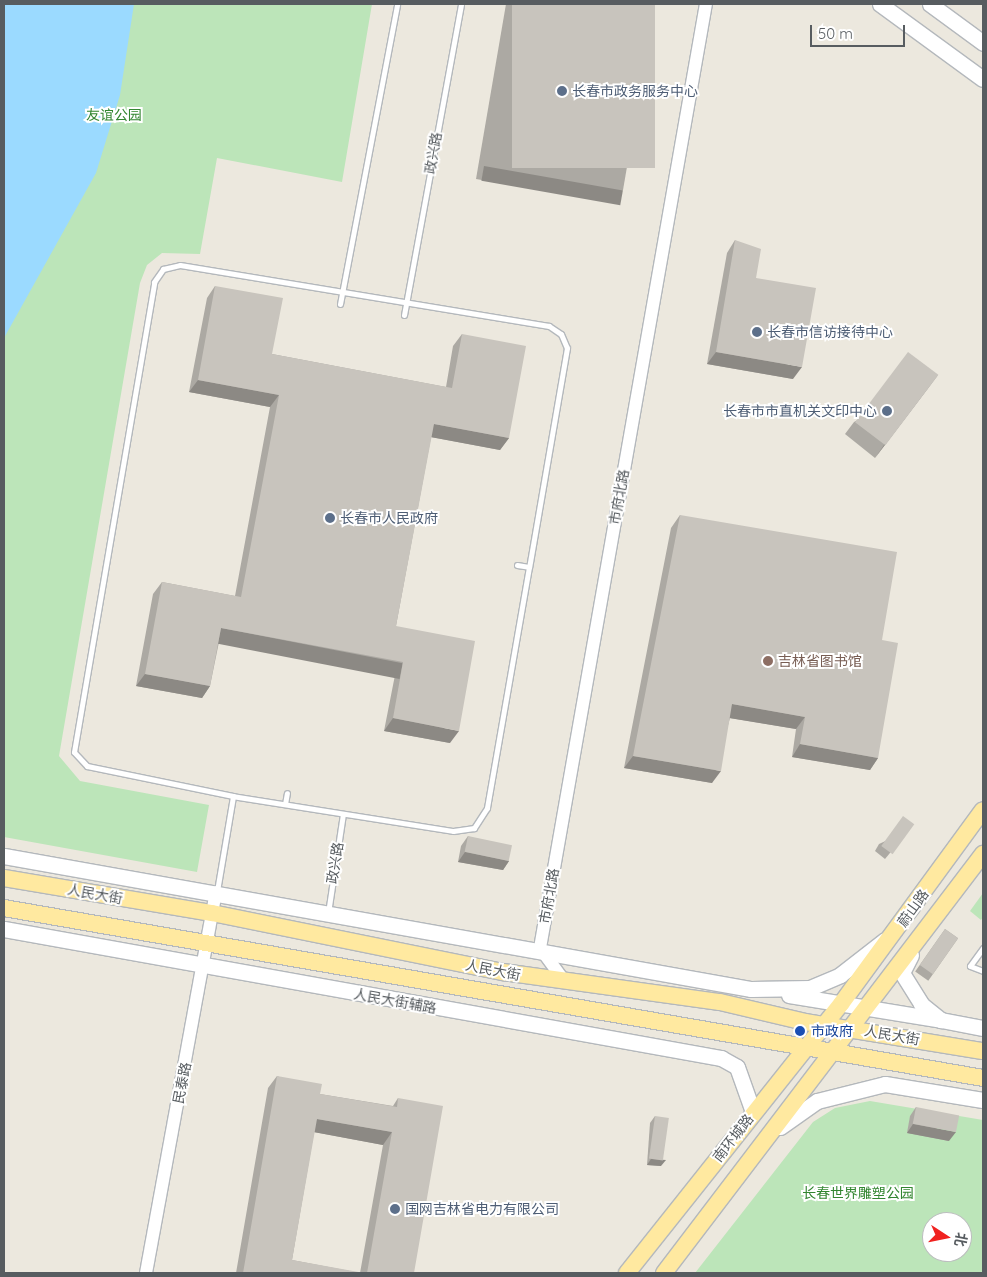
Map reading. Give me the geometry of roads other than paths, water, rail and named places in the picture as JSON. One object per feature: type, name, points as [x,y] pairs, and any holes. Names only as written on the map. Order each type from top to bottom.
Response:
[{"type":"main road","points":[[880,4],[983,78]]},
{"type":"main road","points":[[930,4],[983,43]]},
{"type":"main road","name":"蔚山路","points":[[841,1004],[983,810]]},
{"type":"main road","name":"蔚山路","points":[[868,1008],[983,854]]},
{"type":"main road","points":[[4,856],[540,948],[751,989],[983,1028]]},
{"type":"main road","name":"人民大街","points":[[4,878],[212,913],[565,982],[720,1002],[821,1024],[983,1051]]},
{"type":"main road","name":"人民大街","points":[[4,908],[983,1078]]},
{"type":"main road","name":"人民大街辅路","points":[[4,929],[204,968],[721,1058],[737,1067],[753,1112]]},
{"type":"main road","points":[[751,989],[810,988],[840,975],[896,931]]},
{"type":"main road","points":[[916,942],[902,973],[921,1004],[941,1020]]},
{"type":"main road","name":"南环城路","points":[[627,1273],[821,1024],[841,1004]]},
{"type":"main road","name":"南环城路","points":[[664,1273],[755,1150],[868,1008]]},
{"type":"main road","points":[[755,1150],[816,1101],[855,1089],[885,1084],[983,1100]]},
{"type":"street","name":"市府北路","points":[[540,948],[706,4]]},
{"type":"street","name":"民泰路","points":[[146,1273],[204,968],[216,892]]},
{"type":"street","points":[[540,948],[565,982]]},
{"type":"lane","points":[[340,304],[398,4]]},
{"type":"lane","name":"政兴路","points":[[404,315],[461,4]]},
{"type":"lane","points":[[180,265],[342,290],[549,326],[561,334],[567,348],[482,820],[474,828],[453,831],[233,796],[87,766],[74,752],[154,282],[163,269],[180,265]]},
{"type":"lane","points":[[517,565],[529,567]]},
{"type":"lane","points":[[285,804],[287,793]]},
{"type":"lane","points":[[216,892],[233,796]]},
{"type":"lane","name":"政兴路","points":[[328,913],[343,814]]},
{"type":"lane","points":[[983,948],[970,966],[983,971]]},
{"type":"water","points":[[4,4],[134,4],[120,95],[96,173],[4,338]]},
{"type":"place","name":"长春市政务服务中心","points":[[562,91]]},
{"type":"place","name":"长春市信访接待中心","points":[[757,332]]},
{"type":"place","name":"长春市市直机关文印中心","points":[[887,411]]},
{"type":"place","name":"长春市人民政府","points":[[330,518]]},
{"type":"place","name":"吉林省图书馆","points":[[768,661]]},
{"type":"place","name":"市政府","points":[[800,1031]]},
{"type":"place","name":"国网吉林省电力有限公司","points":[[395,1209]]},
{"type":"park label","name":"友谊公园","points":[[114,115]]},
{"type":"park label","name":"长春世界雕塑公园","points":[[858,1193]]}]
